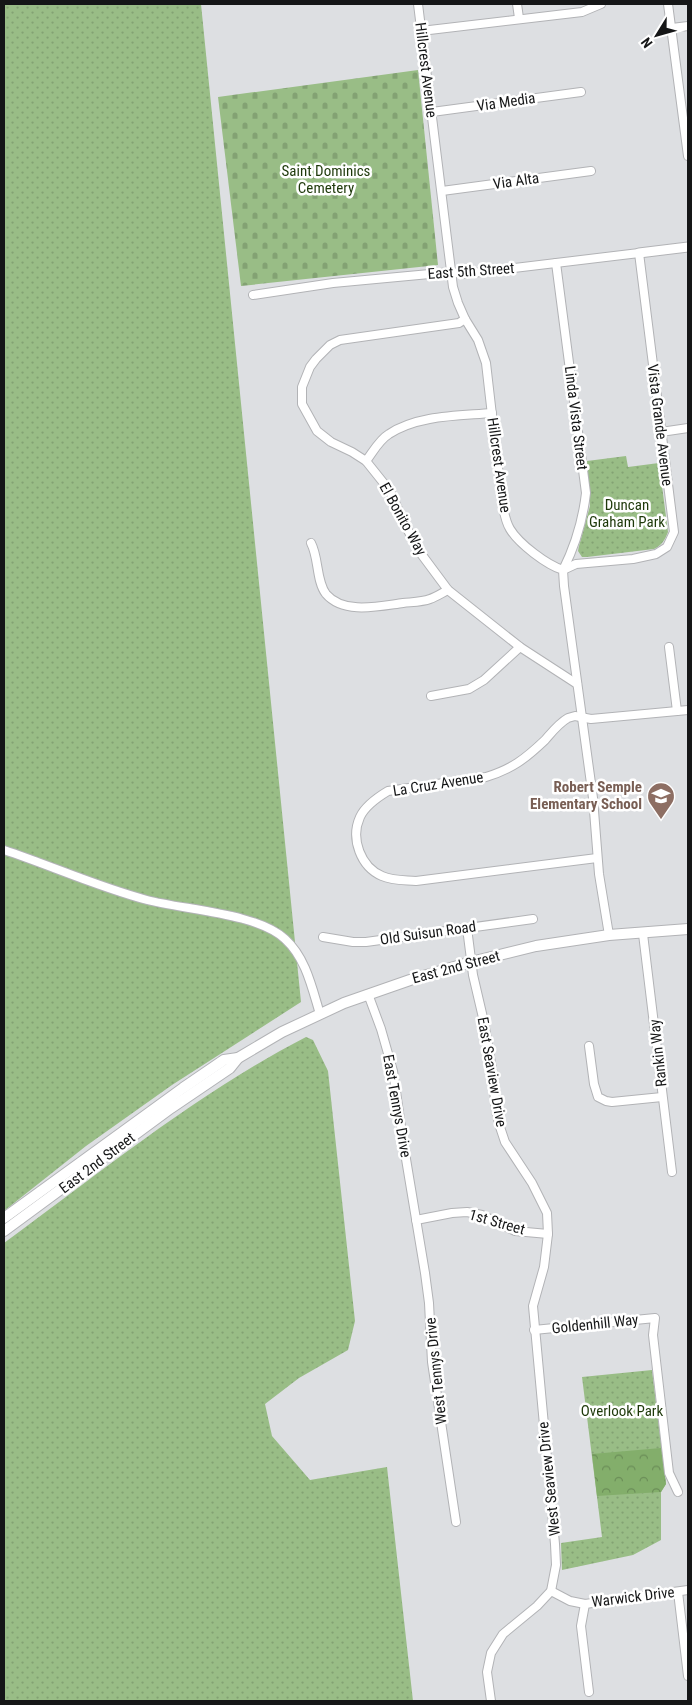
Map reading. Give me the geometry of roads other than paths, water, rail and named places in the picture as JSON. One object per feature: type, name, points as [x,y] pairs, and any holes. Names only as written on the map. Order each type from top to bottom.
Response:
[{"type":"main road","name":"East 2nd Street","points":[[4,1231],[171,1108],[230,1068],[238,1058],[282,1032],[320,1014],[368,994],[471,962],[536,946],[609,936],[688,930]]},
{"type":"main road","name":"East 2nd Street","points":[[4,1218],[183,1088],[224,1060],[238,1058]]},
{"type":"street","name":"Hillcrest Avenue","points":[[418,4],[452,272],[458,303],[484,354],[505,518],[510,528],[522,542],[554,567],[563,570]]},
{"type":"street","points":[[517,4],[519,18]]},
{"type":"street","points":[[421,31],[582,12],[601,4]]},
{"type":"street","points":[[668,4],[685,110],[688,156]]},
{"type":"street","points":[[672,28],[688,26]]},
{"type":"street","name":"Via Media","points":[[432,112],[581,92]]},
{"type":"street","name":"Via Alta","points":[[442,191],[591,171]]},
{"type":"street","name":"East 5th Street","points":[[253,295],[333,283],[452,272],[464,274],[688,246]]},
{"type":"street","name":"Vista Grande Avenue","points":[[563,570],[576,564],[633,559],[656,554],[667,547],[674,532],[639,253]]},
{"type":"street","name":"Linda Vista Street","points":[[556,263],[586,493],[584,512],[569,559],[563,570]]},
{"type":"street","name":"El Bonito Way","points":[[465,319],[460,323],[340,340],[330,345],[310,367],[302,387],[302,404],[317,431],[331,442],[366,461],[390,491],[422,555],[448,590],[520,647],[577,684]]},
{"type":"street","points":[[366,461],[382,440],[389,434],[406,426],[428,420],[492,413]]},
{"type":"street","points":[[661,432],[688,428]]},
{"type":"street","points":[[311,543],[316,551],[321,585],[326,593],[340,604],[352,607],[379,607],[430,599],[448,590]]},
{"type":"street","points":[[563,570],[592,798],[597,858],[609,936]]},
{"type":"street","points":[[431,696],[469,689],[484,680],[520,647]]},
{"type":"street","points":[[668,647],[677,711]]},
{"type":"street","name":"La Cruz Avenue","points":[[597,858],[416,881],[395,880],[382,876],[371,869],[361,858],[357,844],[357,829],[360,817],[370,804],[384,794],[396,789],[486,777],[512,768],[564,720],[575,716],[591,719],[688,710]]},
{"type":"street","points":[[4,850],[148,900],[248,921],[274,930],[297,952],[320,1014]]},
{"type":"street","name":"Old Suisun Road","points":[[323,937],[353,942],[366,942],[534,919]]},
{"type":"street","name":"East Seaview Drive","points":[[467,928],[473,975],[488,1041],[496,1111],[500,1127],[505,1142],[541,1199],[547,1213],[548,1234]]},
{"type":"street","name":"Rankin Way","points":[[643,934],[672,1172]]},
{"type":"street","name":"East Tennys Drive","points":[[368,994],[381,1029],[393,1071],[416,1220]]},
{"type":"street","points":[[589,1046],[594,1084],[598,1097],[612,1102],[662,1097]]},
{"type":"street","name":"1st Street","points":[[416,1220],[467,1212],[482,1215],[515,1231],[548,1234]]},
{"type":"street","name":"West Tennys Drive","points":[[416,1220],[429,1303],[432,1362],[456,1522]]},
{"type":"street","name":"West Seaview Drive","points":[[548,1234],[544,1267],[533,1306],[555,1546],[556,1565],[551,1591]]},
{"type":"street","name":"Goldenhill Way","points":[[534,1330],[655,1318],[653,1335],[669,1473],[678,1492]]},
{"type":"street","name":"Warwick Drive","points":[[551,1591],[570,1601],[584,1604],[688,1590]]},
{"type":"street","points":[[490,1701],[487,1672],[491,1653],[503,1634],[537,1606],[551,1591]]},
{"type":"street","points":[[678,1592],[688,1676]]},
{"type":"street","points":[[584,1604],[581,1626],[589,1692]]},
{"type":"place","name":"Robert Semple Elementary School","points":[[661,820]]},
{"type":"park label","name":"Saint Dominics Cemetery","points":[[326,180]]},
{"type":"park label","name":"Duncan Graham Park","points":[[627,514]]},
{"type":"park label","name":"Overlook Park","points":[[622,1411]]}]
